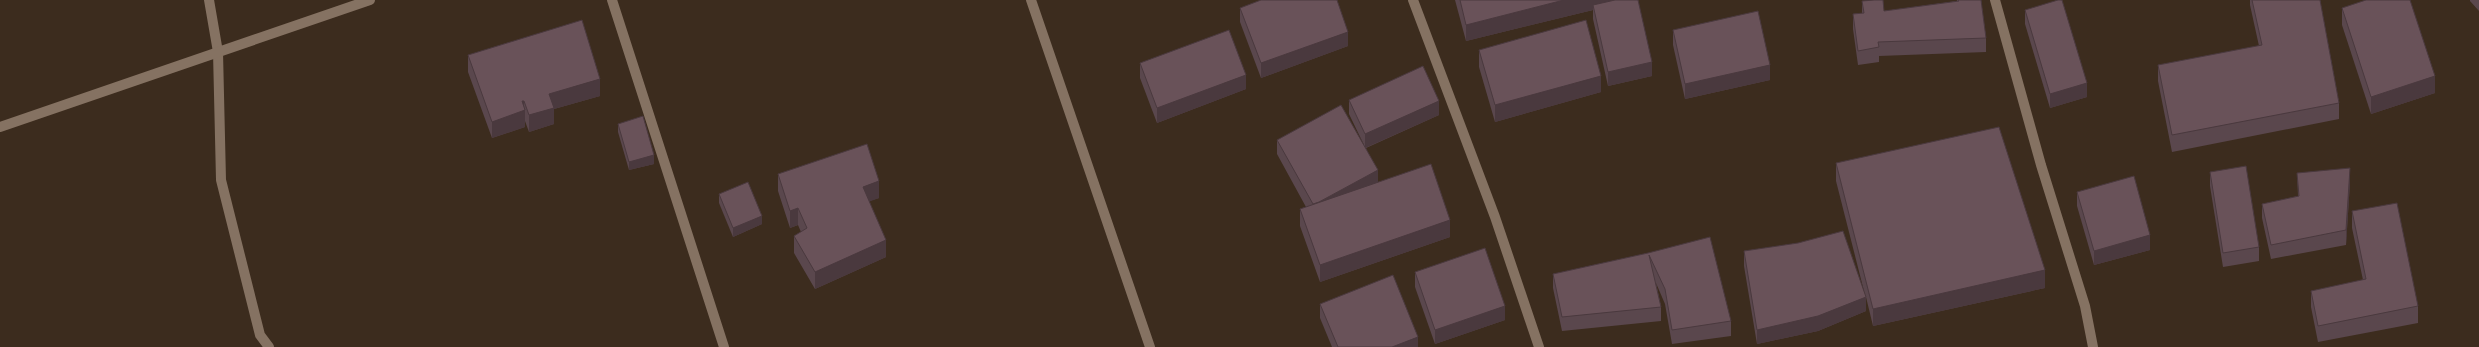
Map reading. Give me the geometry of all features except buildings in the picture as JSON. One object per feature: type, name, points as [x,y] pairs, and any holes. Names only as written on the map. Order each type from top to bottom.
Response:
[{"type":"street","points":[[209,0],[218,52],[222,180],[260,335],[269,347]]},
{"type":"street","points":[[0,127],[370,0]]},
{"type":"street","points":[[612,0],[724,347]]},
{"type":"street","points":[[1031,0],[1150,347]]},
{"type":"street","points":[[1413,0],[1495,217],[1538,347]]},
{"type":"street","points":[[1995,0],[2041,165],[2085,306],[2093,347]]}]
